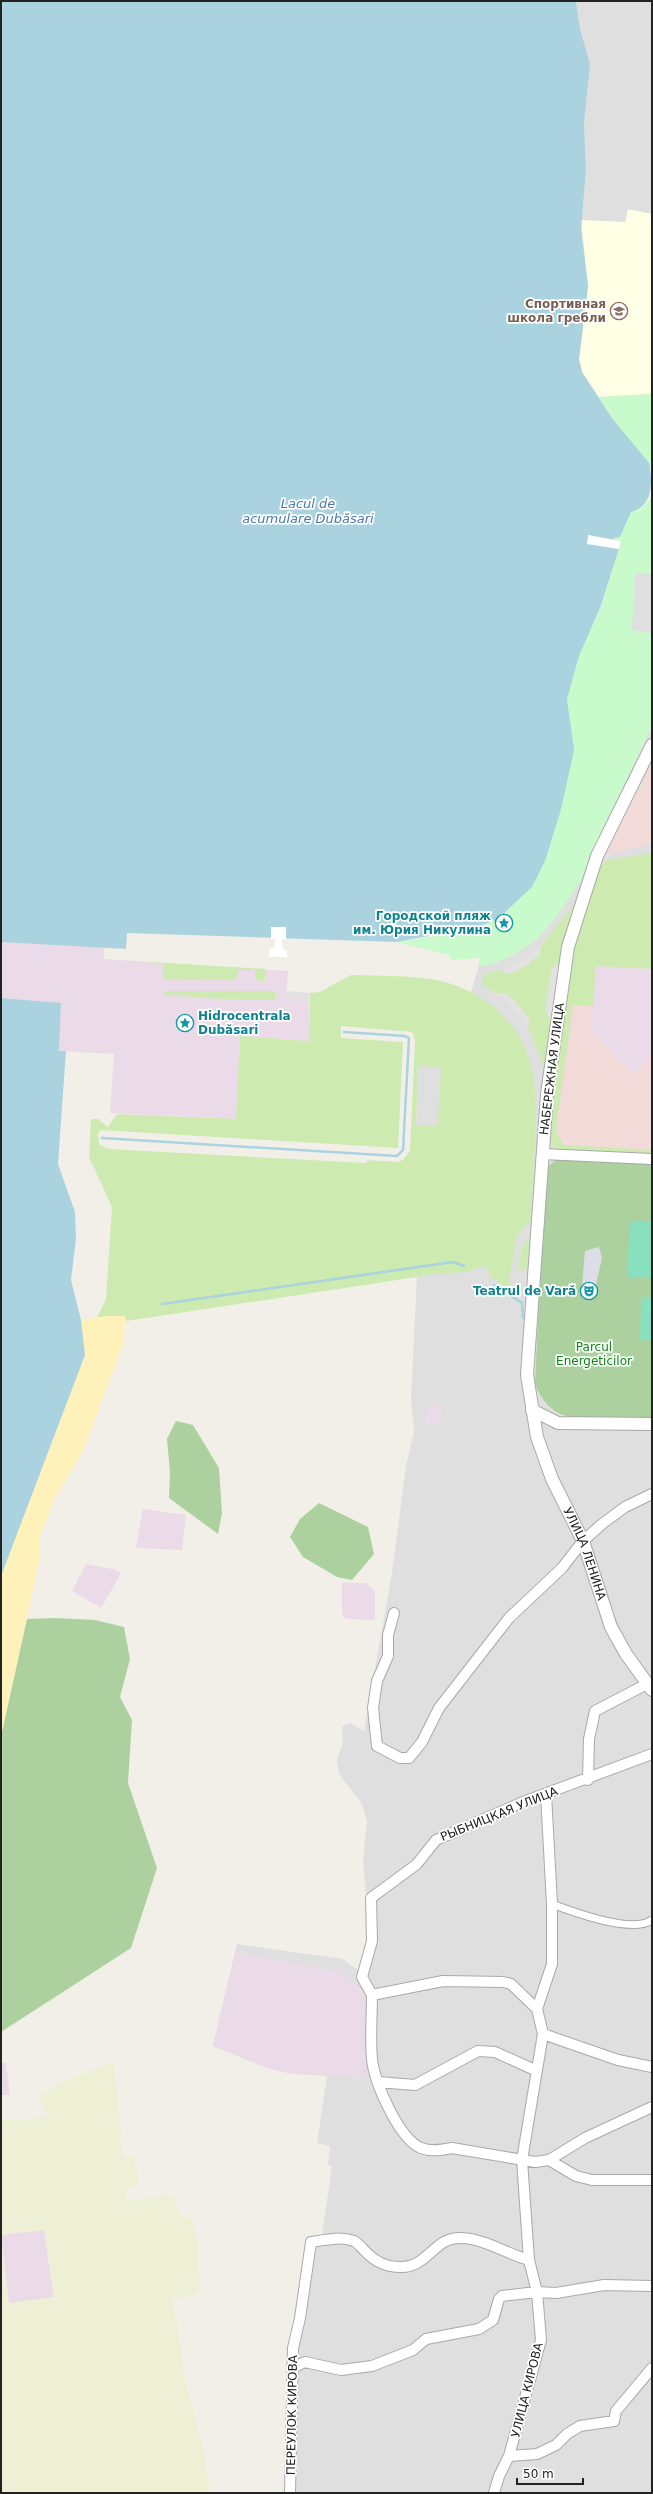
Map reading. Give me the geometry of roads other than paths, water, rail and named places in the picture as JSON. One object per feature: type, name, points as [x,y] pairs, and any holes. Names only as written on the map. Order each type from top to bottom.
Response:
[{"type":"street","name":"НАБЕРЕЖНАЯ УЛИЦА","points":[[532,1410],[527,1375],[528,1342],[547,1094],[564,970],[574,924],[597,856],[652,745]]},
{"type":"street","points":[[542,1154],[652,1159]]},
{"type":"street","points":[[532,1410],[558,1422],[652,1424]]},
{"type":"street","name":"УЛИЦА ЛЕНИНА","points":[[532,1410],[544,1458],[583,1541],[611,1627],[650,1687]]},
{"type":"street","points":[[394,1613],[388,1635],[388,1656],[377,1681],[373,1708],[377,1746],[400,1758],[413,1756],[439,1708],[467,1670],[509,1618],[562,1568],[583,1541],[625,1507],[652,1494]]},
{"type":"street","points":[[588,1780],[589,1739],[595,1711],[650,1687]]},
{"type":"street","name":"РЫБНИЦКАЯ УЛИЦА","points":[[372,1994],[362,1977],[372,1941],[371,1898],[374,1894],[417,1864],[436,1840],[546,1794],[588,1780],[652,1754]]},
{"type":"street","points":[[546,1794],[552,1904],[552,1964],[537,2009],[543,2034],[618,2060],[652,2068]]},
{"type":"street","points":[[552,1904],[588,1918],[629,1924],[648,1923],[652,1920]]},
{"type":"street","points":[[537,2009],[511,1984],[503,1982],[443,1981],[372,1994],[372,2060],[378,2082],[397,2125],[406,2137],[421,2148],[439,2150],[452,2148],[535,2162],[549,2160],[585,2138],[652,2107]]},
{"type":"street","name":"УЛИЦА КИРОВА","points":[[494,2493],[499,2476],[510,2456],[541,2340],[537,2292],[528,2260],[522,2160],[535,2070],[543,2034]]},
{"type":"street","points":[[378,2082],[415,2085],[478,2051],[495,2052],[535,2070]]},
{"type":"street","points":[[549,2160],[576,2176],[592,2180],[652,2180]]},
{"type":"street","name":"ПЕРЕУЛОК КИРОВА","points":[[290,2493],[292,2368],[311,2242],[340,2238],[355,2242],[379,2263],[401,2268],[416,2264],[430,2256],[445,2242],[457,2239],[478,2240],[510,2255],[528,2260]]},
{"type":"street","points":[[292,2368],[305,2362],[341,2370],[372,2366],[413,2350],[426,2339],[479,2329],[493,2320],[499,2299],[502,2296],[537,2292],[556,2293],[604,2285],[652,2286]]},
{"type":"street","points":[[510,2456],[537,2454],[556,2445],[567,2434],[580,2426],[614,2421],[616,2411],[652,2368]]},
{"type":"water","name":"Lacul de acumulare Dubăsari","points":[[1,1],[576,1],[580,29],[590,64],[584,123],[586,170],[581,230],[588,286],[579,359],[582,372],[611,417],[649,463],[651,486],[650,493],[644,505],[631,512],[620,537],[614,538],[612,548],[619,549],[600,608],[579,656],[567,699],[574,750],[561,809],[545,861],[532,887],[498,919],[477,927],[396,942],[127,933],[126,949],[1,942]]},
{"type":"water","points":[[1,998],[61,1003],[59,1051],[66,1051],[58,1164],[75,1212],[76,1239],[71,1280],[81,1320],[85,1355],[1,1576]]},
{"type":"waterway","points":[[102,1138],[397,1156],[403,1150],[409,1038],[405,1036],[344,1032]]},
{"type":"waterway","points":[[162,1304],[453,1262],[464,1266]]},
{"type":"waterway","points":[[494,1285],[522,1303],[523,1318]]},
{"type":"place","name":"Спортивная школа гребли","points":[[619,311]]},
{"type":"place","name":"Городской пляж им. Юрия Никулина","points":[[504,923]]},
{"type":"place","name":"Hidrocentrala Dubăsari","points":[[185,1023]]},
{"type":"place","name":"Teatrul de Vară","points":[[589,1291]]},
{"type":"park label","name":"Parcul Energeticilor","points":[[594,1354]]}]
